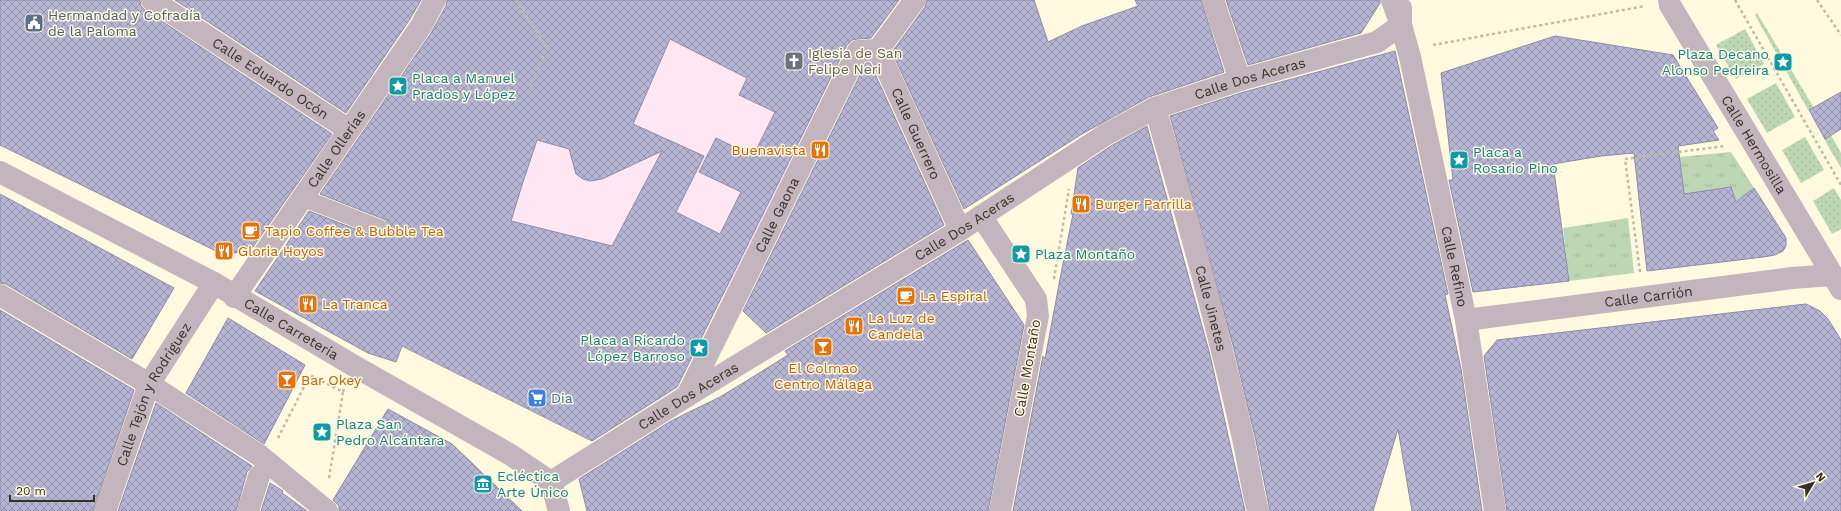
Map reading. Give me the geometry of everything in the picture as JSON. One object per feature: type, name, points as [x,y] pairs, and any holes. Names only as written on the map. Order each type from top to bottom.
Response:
[{"type":"street","name":"Calle Eduardo Ocón","points":[[152,0],[350,130]]},
{"type":"street","name":"Calle Ollerías","points":[[234,296],[421,26],[435,0]]},
{"type":"street","points":[[878,50],[915,0]]},
{"type":"street","points":[[1213,0],[1240,80]]},
{"type":"street","points":[[1392,0],[1401,25]]},
{"type":"street","points":[[1401,25],[1402,0]]},
{"type":"street","name":"Calle Hermosilla","points":[[1659,2],[1670,5],[1743,129],[1837,282]]},
{"type":"street","name":"Calle Dos Aceras","points":[[551,482],[687,396],[960,230],[1105,135],[1155,108],[1240,80],[1376,42],[1401,25]]},
{"type":"street","name":"Calle Refino","points":[[1401,25],[1410,57],[1466,320],[1495,511]]},
{"type":"street","name":"Calle Guerrero","points":[[878,50],[960,230]]},
{"type":"street","name":"Calle Gaona","points":[[687,396],[858,51],[878,50]]},
{"type":"street","name":"Calle Jinetes","points":[[1155,108],[1195,243],[1242,435],[1250,479],[1258,511]]},
{"type":"street","name":"Calle Carretería","points":[[0,172],[214,283],[234,296],[511,455],[551,482]]},
{"type":"street","name":"Calle Montaño","points":[[981,216],[1036,299],[1038,316],[1000,511]]},
{"type":"street","name":"Calle Carrión","points":[[1466,320],[1784,279],[1837,282]]},
{"type":"street","name":"Calle Tejón y Rodríguez","points":[[105,511],[149,384],[214,283]]},
{"type":"street","points":[[0,295],[149,384],[326,510]]},
{"type":"street","points":[[248,511],[262,464]]},
{"type":"street","points":[[551,482],[559,511]]},
{"type":"lane","points":[[303,198],[382,229]]},
{"type":"path","points":[[516,0],[547,48],[527,94]]},
{"type":"path","points":[[1735,0],[1841,185]]},
{"type":"path","points":[[1817,0],[1841,35]]},
{"type":"path","points":[[1431,45],[1659,2]]},
{"type":"path","points":[[1641,276],[1625,159],[1728,146]]},
{"type":"path","points":[[1054,280],[1070,183]]},
{"type":"path","points":[[262,464],[310,375],[343,392]]},
{"type":"path","points":[[326,510],[343,392],[346,386]]},
{"type":"shaded area","points":[[665,36],[819,115],[727,294],[690,281],[502,265],[511,221],[537,140],[566,148],[571,128]]},
{"type":"green space","points":[[1757,13],[1814,108],[1808,110],[1755,15]]},
{"type":"green space","points":[[1745,29],[1764,64],[1736,79],[1716,45]]},
{"type":"green space","points":[[1776,83],[1795,117],[1767,133],[1747,99]]},
{"type":"green space","points":[[1831,135],[1841,153],[1841,168],[1824,139]]},
{"type":"green space","points":[[1805,137],[1824,170],[1801,183],[1782,150]]},
{"type":"green space","points":[[1731,152],[1754,188],[1736,202],[1731,187],[1684,194],[1679,157]]},
{"type":"green space","points":[[1834,188],[1841,200],[1841,229],[1832,234],[1813,201]]},
{"type":"green space","points":[[1628,218],[1634,273],[1569,281],[1563,228]]},
{"type":"building","points":[[0,0],[140,0],[141,6],[145,10],[332,134],[253,247],[235,253],[225,254],[216,251],[0,145]]},
{"type":"building","points":[[175,0],[421,0],[410,19],[346,113]]},
{"type":"building","points":[[447,0],[899,0],[871,38],[852,40],[847,45],[677,387],[592,441],[402,346],[396,362],[368,353],[255,291],[309,211],[378,238],[384,239],[391,233],[392,227],[386,220],[320,194],[431,33],[446,6]],"holes":[[[670,39],[747,78],[739,95],[775,112],[753,156],[716,138],[699,172],[741,192],[720,234],[676,212],[704,156],[633,124]],[[537,140],[569,149],[576,174],[583,179],[590,181],[602,179],[662,151],[612,246],[511,221]]]},
{"type":"building","points":[[927,0],[1034,0],[1048,42],[1082,26],[1138,6],[1135,0],[1201,0],[1224,72],[1149,97],[1082,134],[964,209],[892,52],[925,7]]},
{"type":"building","points":[[1226,0],[1380,0],[1380,3],[1361,33],[1248,65]]},
{"type":"building","points":[[1555,36],[1673,55],[1718,128],[1713,131],[1719,140],[1678,146],[1684,194],[1731,187],[1736,202],[1754,188],[1786,238],[1786,246],[1783,251],[1775,255],[1763,257],[1647,271],[1634,153],[1601,156],[1553,164],[1569,281],[1473,292],[1449,180],[1453,180],[1441,73]]},
{"type":"building","points":[[1395,51],[1448,294],[1445,295],[1461,369],[1482,511],[1412,511],[1398,429],[1373,511],[1270,511],[1256,441],[1234,349],[1170,116],[1244,92]]},
{"type":"building","points":[[866,63],[870,63],[944,225],[766,333],[743,311]]},
{"type":"building","points":[[1841,92],[1841,129],[1825,139],[1809,110]]},
{"type":"building","points":[[1147,126],[1210,355],[1245,511],[1013,511],[1043,356],[1045,359],[1073,214],[1071,214],[1078,168],[1111,146]]},
{"type":"building","points":[[0,194],[174,288],[132,359],[6,284],[0,283]]},
{"type":"building","points":[[968,240],[1024,325],[988,511],[587,511],[579,479],[671,421],[720,397],[748,380],[788,355],[785,351]]},
{"type":"building","points":[[1806,304],[1820,311],[1828,319],[1841,340],[1841,511],[1507,511],[1484,356],[1497,340]]},
{"type":"building","points":[[0,310],[134,390],[93,511],[0,511]]},
{"type":"building","points":[[228,318],[305,365],[264,444],[186,393]]},
{"type":"building","points":[[156,403],[252,466],[247,472],[236,511],[118,511]]},
{"type":"building","points":[[388,409],[452,444],[522,511],[339,511],[339,506],[333,500]]},
{"type":"building","points":[[270,483],[283,491],[282,493],[307,511],[261,511]]},
{"type":"place","name":"Hermandad y Cofradía de la Paloma","points":[[34,23]]},
{"type":"place","name":"Iglesia de San Felipe Neri","points":[[794,61]]},
{"type":"place","name":"Plaza Decano Alonso Pedreira","points":[[1783,62]]},
{"type":"place","name":"Placa a Manuel Prados y López","points":[[398,86]]},
{"type":"place","name":"Buenavista","points":[[820,150]]},
{"type":"place","name":"Placa a Rosario Pino","points":[[1459,160]]},
{"type":"place","name":"Burger Parrilla","points":[[1081,204]]},
{"type":"place","name":"Tapio Coffee & Bubble Tea","points":[[251,231]]},
{"type":"place","name":"Gloria Hoyos","points":[[224,251]]},
{"type":"place","name":"Plaza Montaño","points":[[1021,254]]},
{"type":"place","name":"La Espiral","points":[[906,296]]},
{"type":"place","name":"La Tranca","points":[[308,304]]},
{"type":"place","name":"La Luz de Candela","points":[[854,326]]},
{"type":"place","name":"El Colmao Centro Málaga","points":[[823,347]]},
{"type":"place","name":"Placa a Ricardo López Barroso","points":[[699,348]]},
{"type":"place","name":"Bar Okey","points":[[287,380]]},
{"type":"place","name":"Dia","points":[[537,398]]},
{"type":"place","name":"Plaza San Pedro Alcántara","points":[[322,432]]},
{"type":"place","name":"Ecléctica Arte Único","points":[[483,484]]}]
